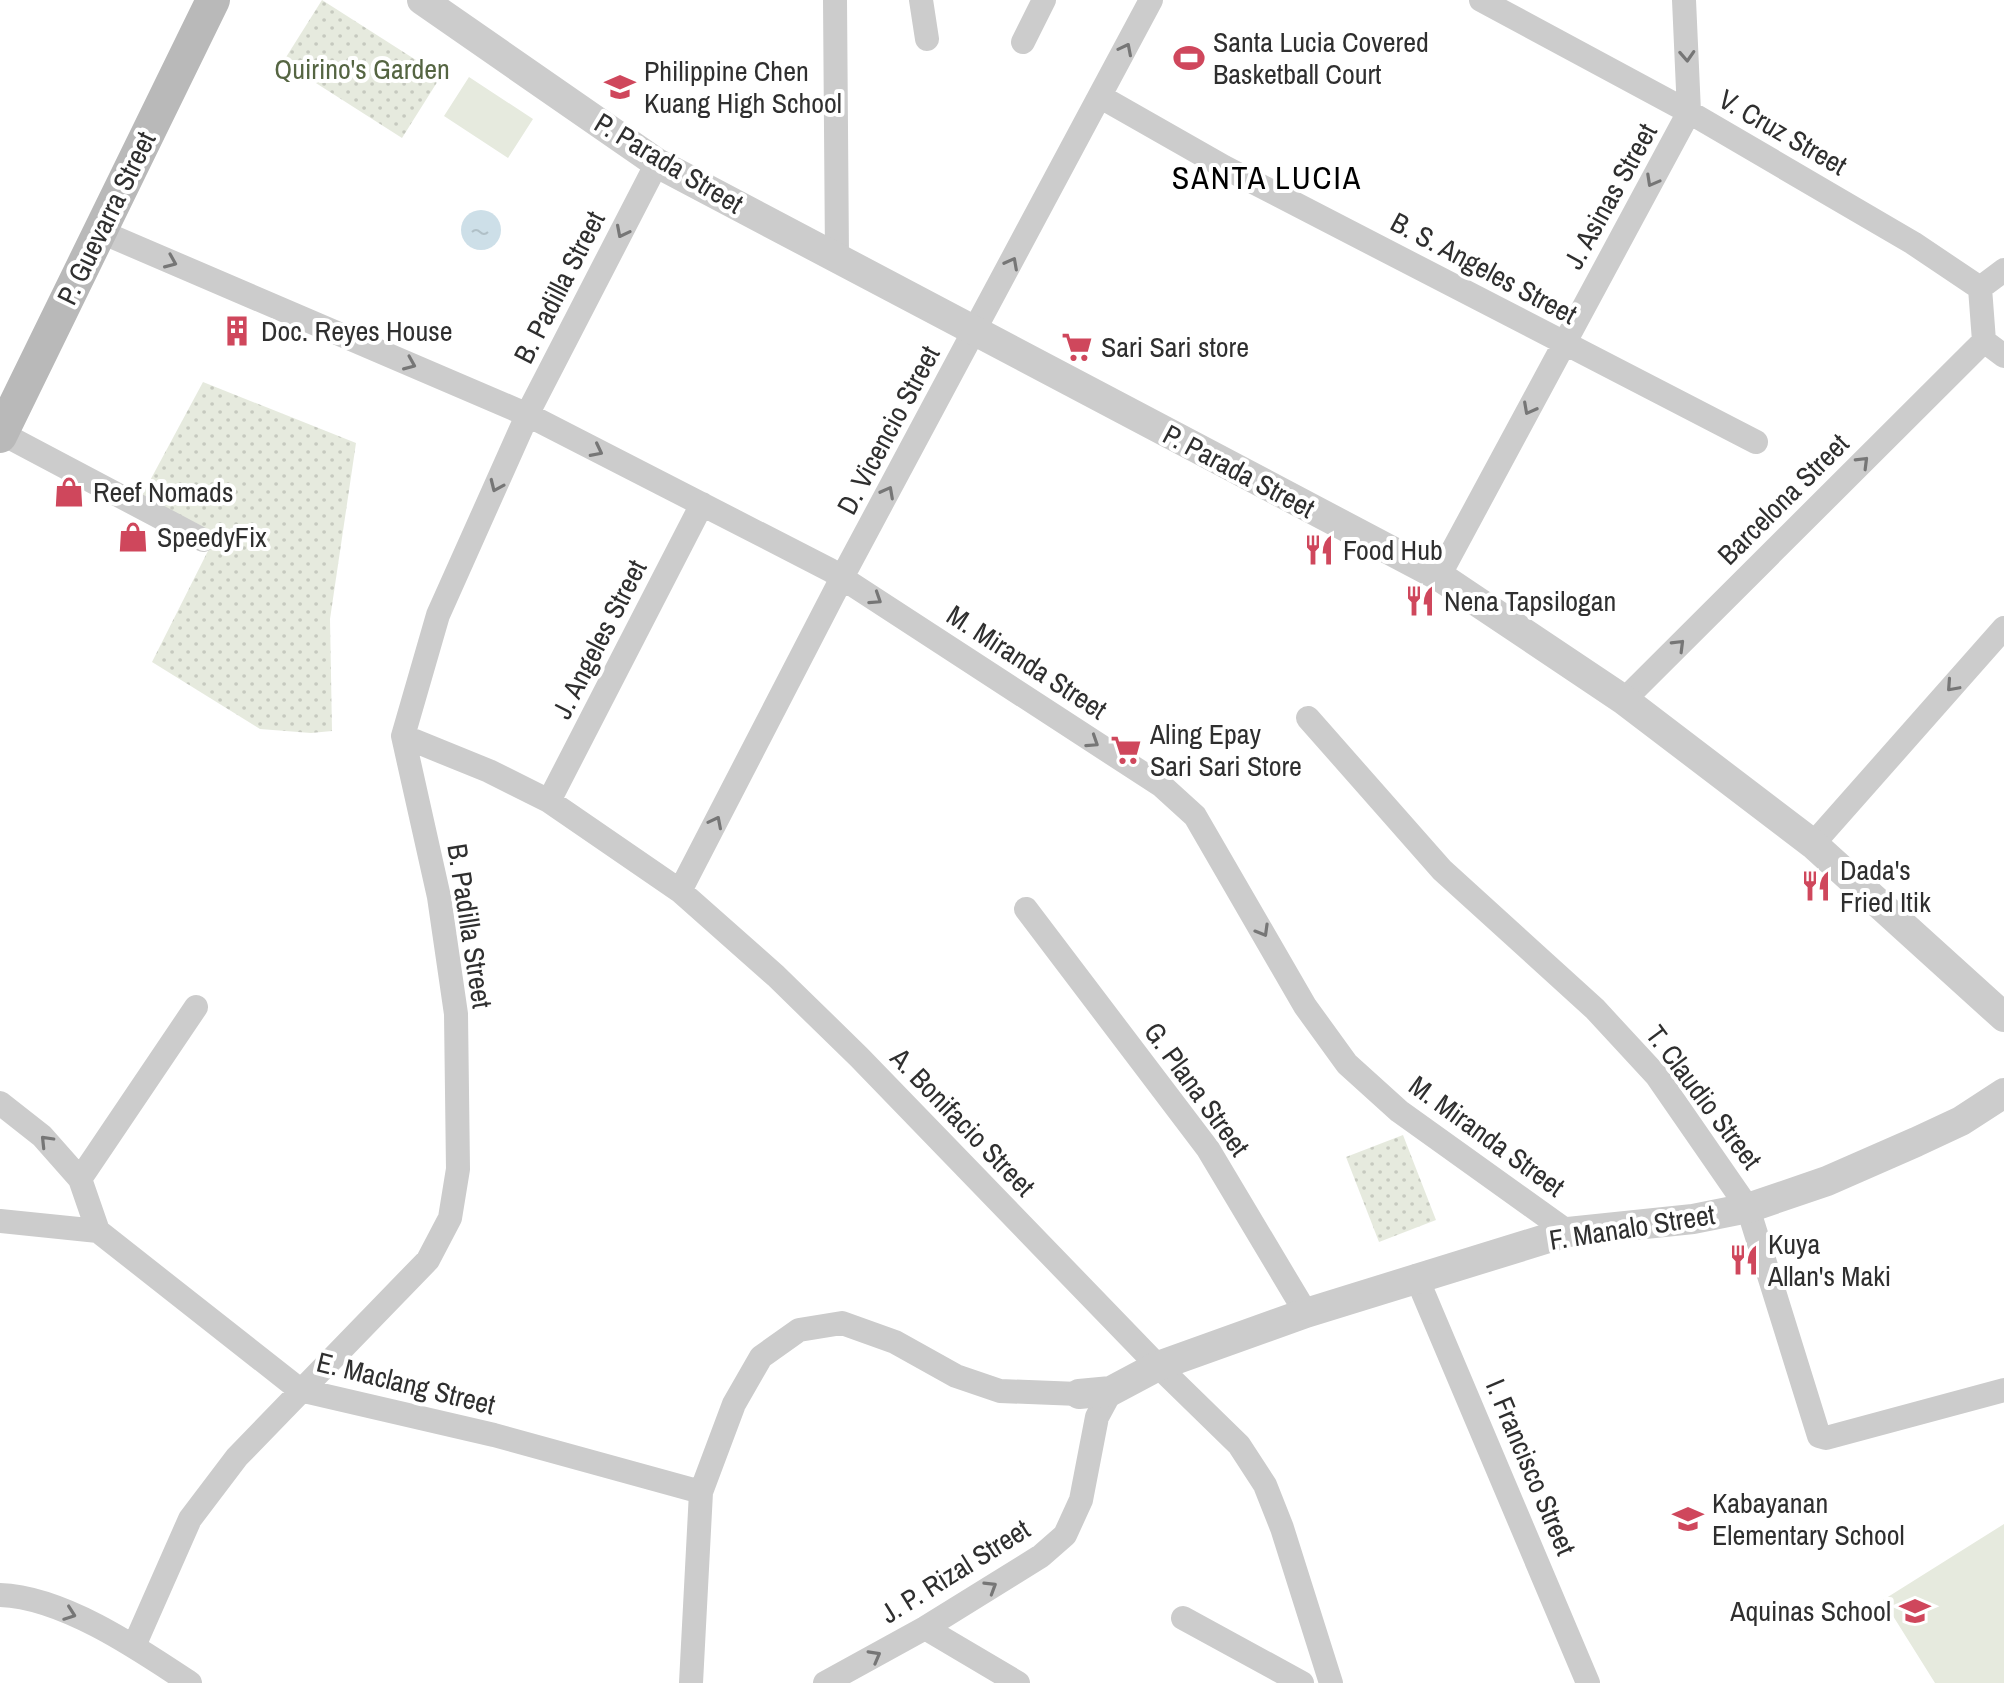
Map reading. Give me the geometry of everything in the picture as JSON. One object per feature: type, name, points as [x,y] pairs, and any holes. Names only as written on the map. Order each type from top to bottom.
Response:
[{"type":"main road","name":"P. Guevarra Street","points":[[1,434],[213,0]]},
{"type":"street","name":"P. Parada Street","points":[[422,0],[657,163],[1439,576],[1624,700],[1813,844],[2004,1017]]},
{"type":"street","points":[[835,0],[837,257]]},
{"type":"street","points":[[921,0],[927,39]]},
{"type":"street","points":[[1023,42],[1044,0]]},
{"type":"street","name":"D. Vicencio Street","points":[[680,891],[843,577],[1151,0]]},
{"type":"street","name":"V. Cruz Street","points":[[1481,0],[1689,112],[1913,243],[1980,288]]},
{"type":"street","name":"J. Asinas Street","points":[[1439,576],[1689,112],[1684,0]]},
{"type":"street","name":"B. S. Angeles Street","points":[[1101,97],[1224,167],[1756,442]]},
{"type":"street","name":"B. Padilla Street","points":[[134,1646],[190,1519],[237,1457],[428,1260],[450,1218],[458,1169],[456,1014],[439,897],[403,736],[438,615],[528,415],[657,163]]},
{"type":"street","name":"M. Miranda Street","points":[[99,231],[528,415],[843,577],[1180,800],[1209,838],[1305,1006],[1347,1064],[1399,1111],[1568,1232]]},
{"type":"street","points":[[2004,270],[1980,288],[1984,341],[2004,356]]},
{"type":"street","name":"Barcelona Street","points":[[1624,700],[1984,341]]},
{"type":"street","points":[[1,434],[203,540]]},
{"type":"street","name":"J. Angeles Street","points":[[549,801],[702,504]]},
{"type":"street","points":[[1813,844],[2004,628]]},
{"type":"street","name":"T. Claudio Street","points":[[1308,718],[1442,870],[1595,1009],[1656,1075],[1748,1208],[1819,1436],[1826,1438],[2004,1390]]},
{"type":"street","name":"A. Bonifacio Street","points":[[403,736],[489,771],[549,801],[680,891],[776,976],[859,1057],[1158,1366],[1239,1445],[1265,1485],[1282,1528],[1331,1683]]},
{"type":"street","name":"G. Plana Street","points":[[1026,909],[1208,1149],[1306,1313]]},
{"type":"street","points":[[80,1179],[196,1007]]},
{"type":"street","name":"F. Manalo Street","points":[[1111,1391],[1158,1366],[1306,1313],[1416,1276],[1568,1232],[1693,1219],[1748,1208],[1827,1181],[1916,1142],[1961,1121],[2004,1093]]},
{"type":"street","points":[[0,1103],[42,1136],[80,1179],[98,1231],[0,1221]]},
{"type":"street","name":"E. Maclang Street","points":[[98,1231],[300,1390],[494,1435],[701,1492]]},
{"type":"street","name":"I. Francisco Street","points":[[1416,1276],[1588,1683]]},
{"type":"street","points":[[691,1683],[701,1492],[734,1404],[761,1357],[799,1330],[842,1323],[895,1342],[956,1376],[1000,1391],[1079,1394],[1111,1391]]},
{"type":"street","name":"J. P. Rizal Street","points":[[825,1683],[925,1628],[1041,1556],[1065,1535],[1081,1500],[1097,1417],[1111,1391]]},
{"type":"street","points":[[0,1595],[74,1615],[134,1646],[190,1683]]},
{"type":"street","points":[[1183,1618],[1302,1683]]},
{"type":"street","points":[[925,1628],[1018,1683]]},
{"type":"green space","name":"Quirino's Garden","points":[[322,0],[441,76],[402,138],[283,62]]},
{"type":"green space","points":[[469,77],[533,119],[508,158],[444,116]]},
{"type":"green space","points":[[203,382],[356,443],[330,619],[332,731],[311,733],[260,729],[152,662],[214,539],[139,501]]},
{"type":"green space","points":[[1403,1135],[1436,1220],[1379,1242],[1346,1157]]},
{"type":"green space","points":[[2004,1524],[2004,1683],[1935,1683],[1883,1600]]},
{"type":"water","points":[[481,210],[495,216],[501,230],[495,244],[481,250],[467,244],[461,230],[467,216]]},
{"type":"place","name":"Santa Lucia Covered Basketball Court","points":[[1189,58]]},
{"type":"place","name":"Philippine Chen Kuang High School","points":[[620,87]]},
{"type":"place","name":"Doc. Reyes House","points":[[237,331]]},
{"type":"place","name":"Sari Sari store","points":[[1077,347]]},
{"type":"place","name":"Reef Nomads","points":[[69,492]]},
{"type":"place","name":"SpeedyFix","points":[[133,537]]},
{"type":"place","name":"Food Hub","points":[[1319,550]]},
{"type":"place","name":"Nena Tapsilogan","points":[[1420,601]]},
{"type":"place","name":"Aling Epay Sari Sari Store","points":[[1126,750]]},
{"type":"place","name":"Dada's Fried Itik","points":[[1816,886]]},
{"type":"place","name":"Kuya Allan's Maki","points":[[1744,1260]]},
{"type":"place","name":"Kabayanan Elementary School","points":[[1688,1519]]},
{"type":"place","name":"Aquinas School","points":[[1915,1611]]},
{"type":"district","name":"SANTA LUCIA","points":[[1267,178]]}]
